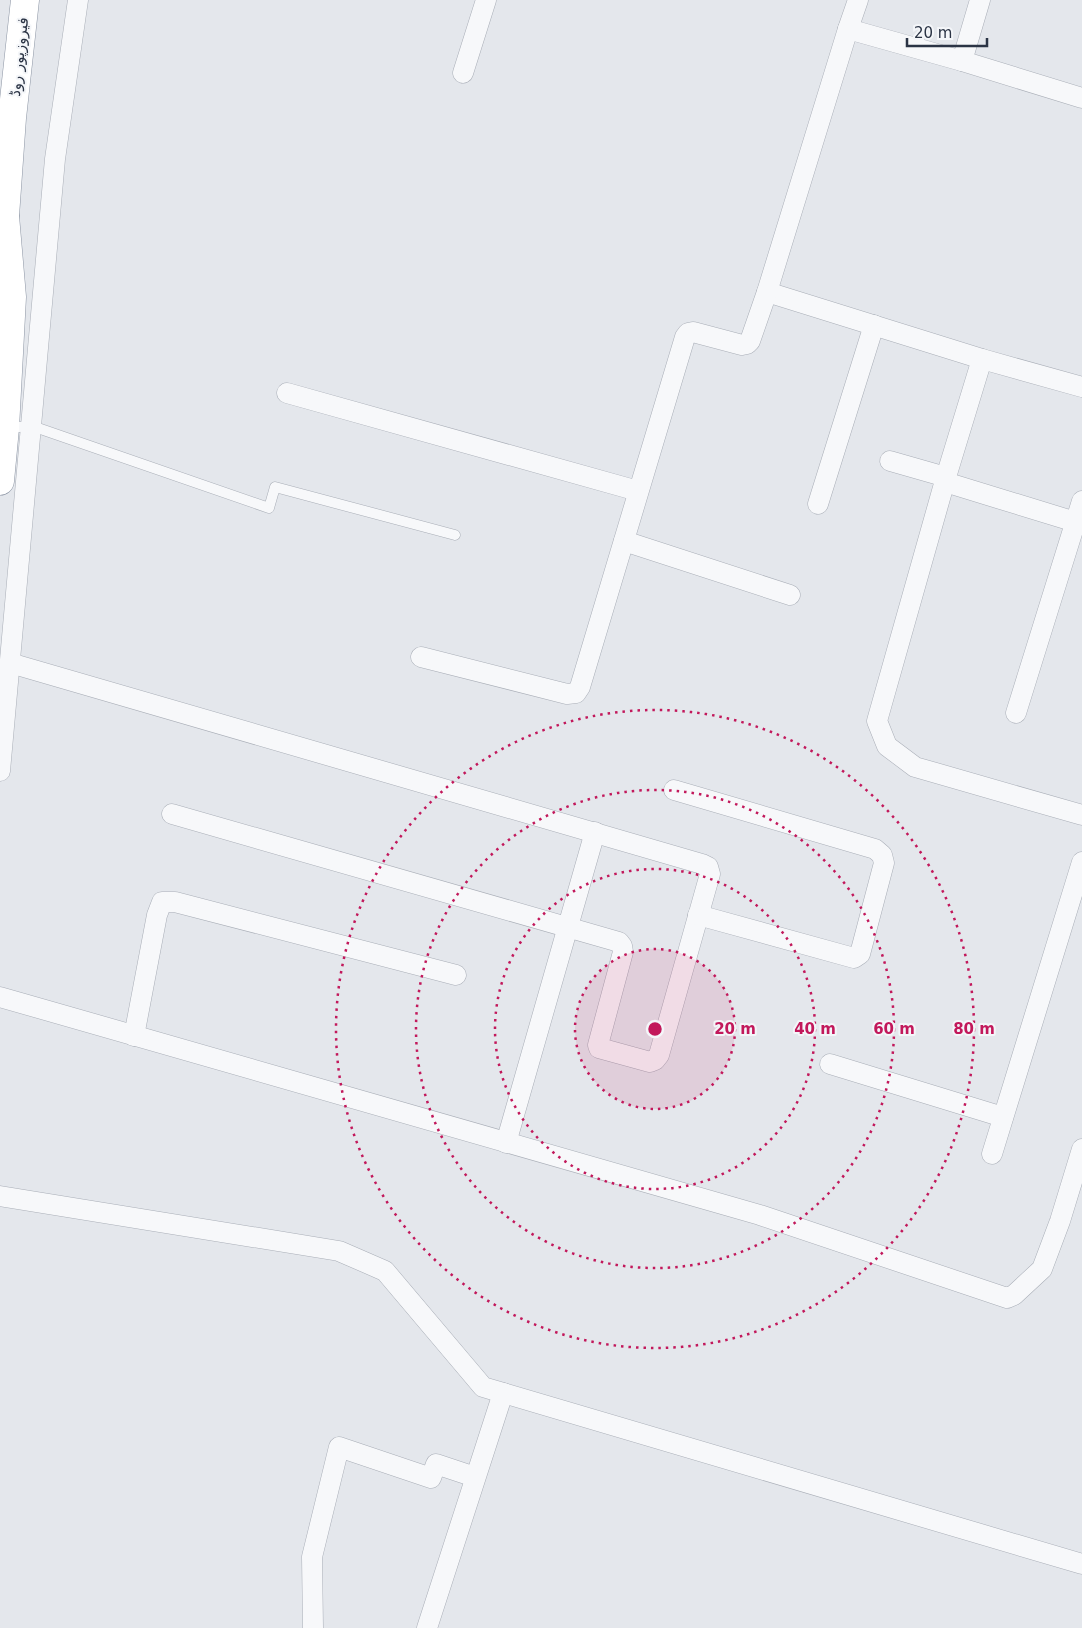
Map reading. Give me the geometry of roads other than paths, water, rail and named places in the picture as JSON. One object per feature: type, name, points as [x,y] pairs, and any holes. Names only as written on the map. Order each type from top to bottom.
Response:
[{"type":"highway","name":"فیروزپور روڈ","points":[[0,481],[5,428],[12,297],[2,224],[25,0]]},
{"type":"street","points":[[0,771],[55,159],[78,0]]},
{"type":"street","points":[[463,74],[486,0]]},
{"type":"street","points":[[421,657],[567,694],[576,693],[580,686],[638,491],[688,333],[693,332],[742,345],[750,341],[858,0]]},
{"type":"street","points":[[962,61],[980,0]]},
{"type":"street","points":[[848,29],[1081,95]]},
{"type":"street","points":[[767,292],[982,359],[1082,387]]},
{"type":"street","points":[[818,504],[874,325]]},
{"type":"street","points":[[982,359],[877,721],[887,746],[915,767],[1082,815]]},
{"type":"street","points":[[287,394],[638,491]]},
{"type":"street","points":[[890,461],[1079,523]]},
{"type":"street","points":[[1016,713],[1079,523],[1082,501]]},
{"type":"street","points":[[624,541],[790,595]]},
{"type":"street","points":[[10,662],[595,832],[708,867],[710,874],[659,1055],[650,1062],[599,1048],[598,1045],[623,952],[619,942],[569,926],[172,814]]},
{"type":"street","points":[[674,790],[875,849],[882,855],[884,863],[858,957],[854,958],[698,915]]},
{"type":"street","points":[[506,1143],[595,832]]},
{"type":"street","points":[[992,1154],[1082,862]]},
{"type":"street","points":[[134,1036],[157,915],[162,902],[175,902],[456,975]]},
{"type":"street","points":[[0,997],[760,1215],[1007,1298],[1014,1295],[1042,1269],[1060,1221],[1082,1149]]},
{"type":"street","points":[[830,1064],[1003,1117]]},
{"type":"street","points":[[0,1196],[339,1251],[385,1271],[483,1387],[1082,1564]]},
{"type":"street","points":[[427,1628],[503,1393]]},
{"type":"street","points":[[314,1628],[312,1557],[339,1447],[431,1478],[436,1464],[475,1478]]},
{"type":"lane","points":[[5,428],[32,426],[269,508],[275,487],[455,535]]}]
